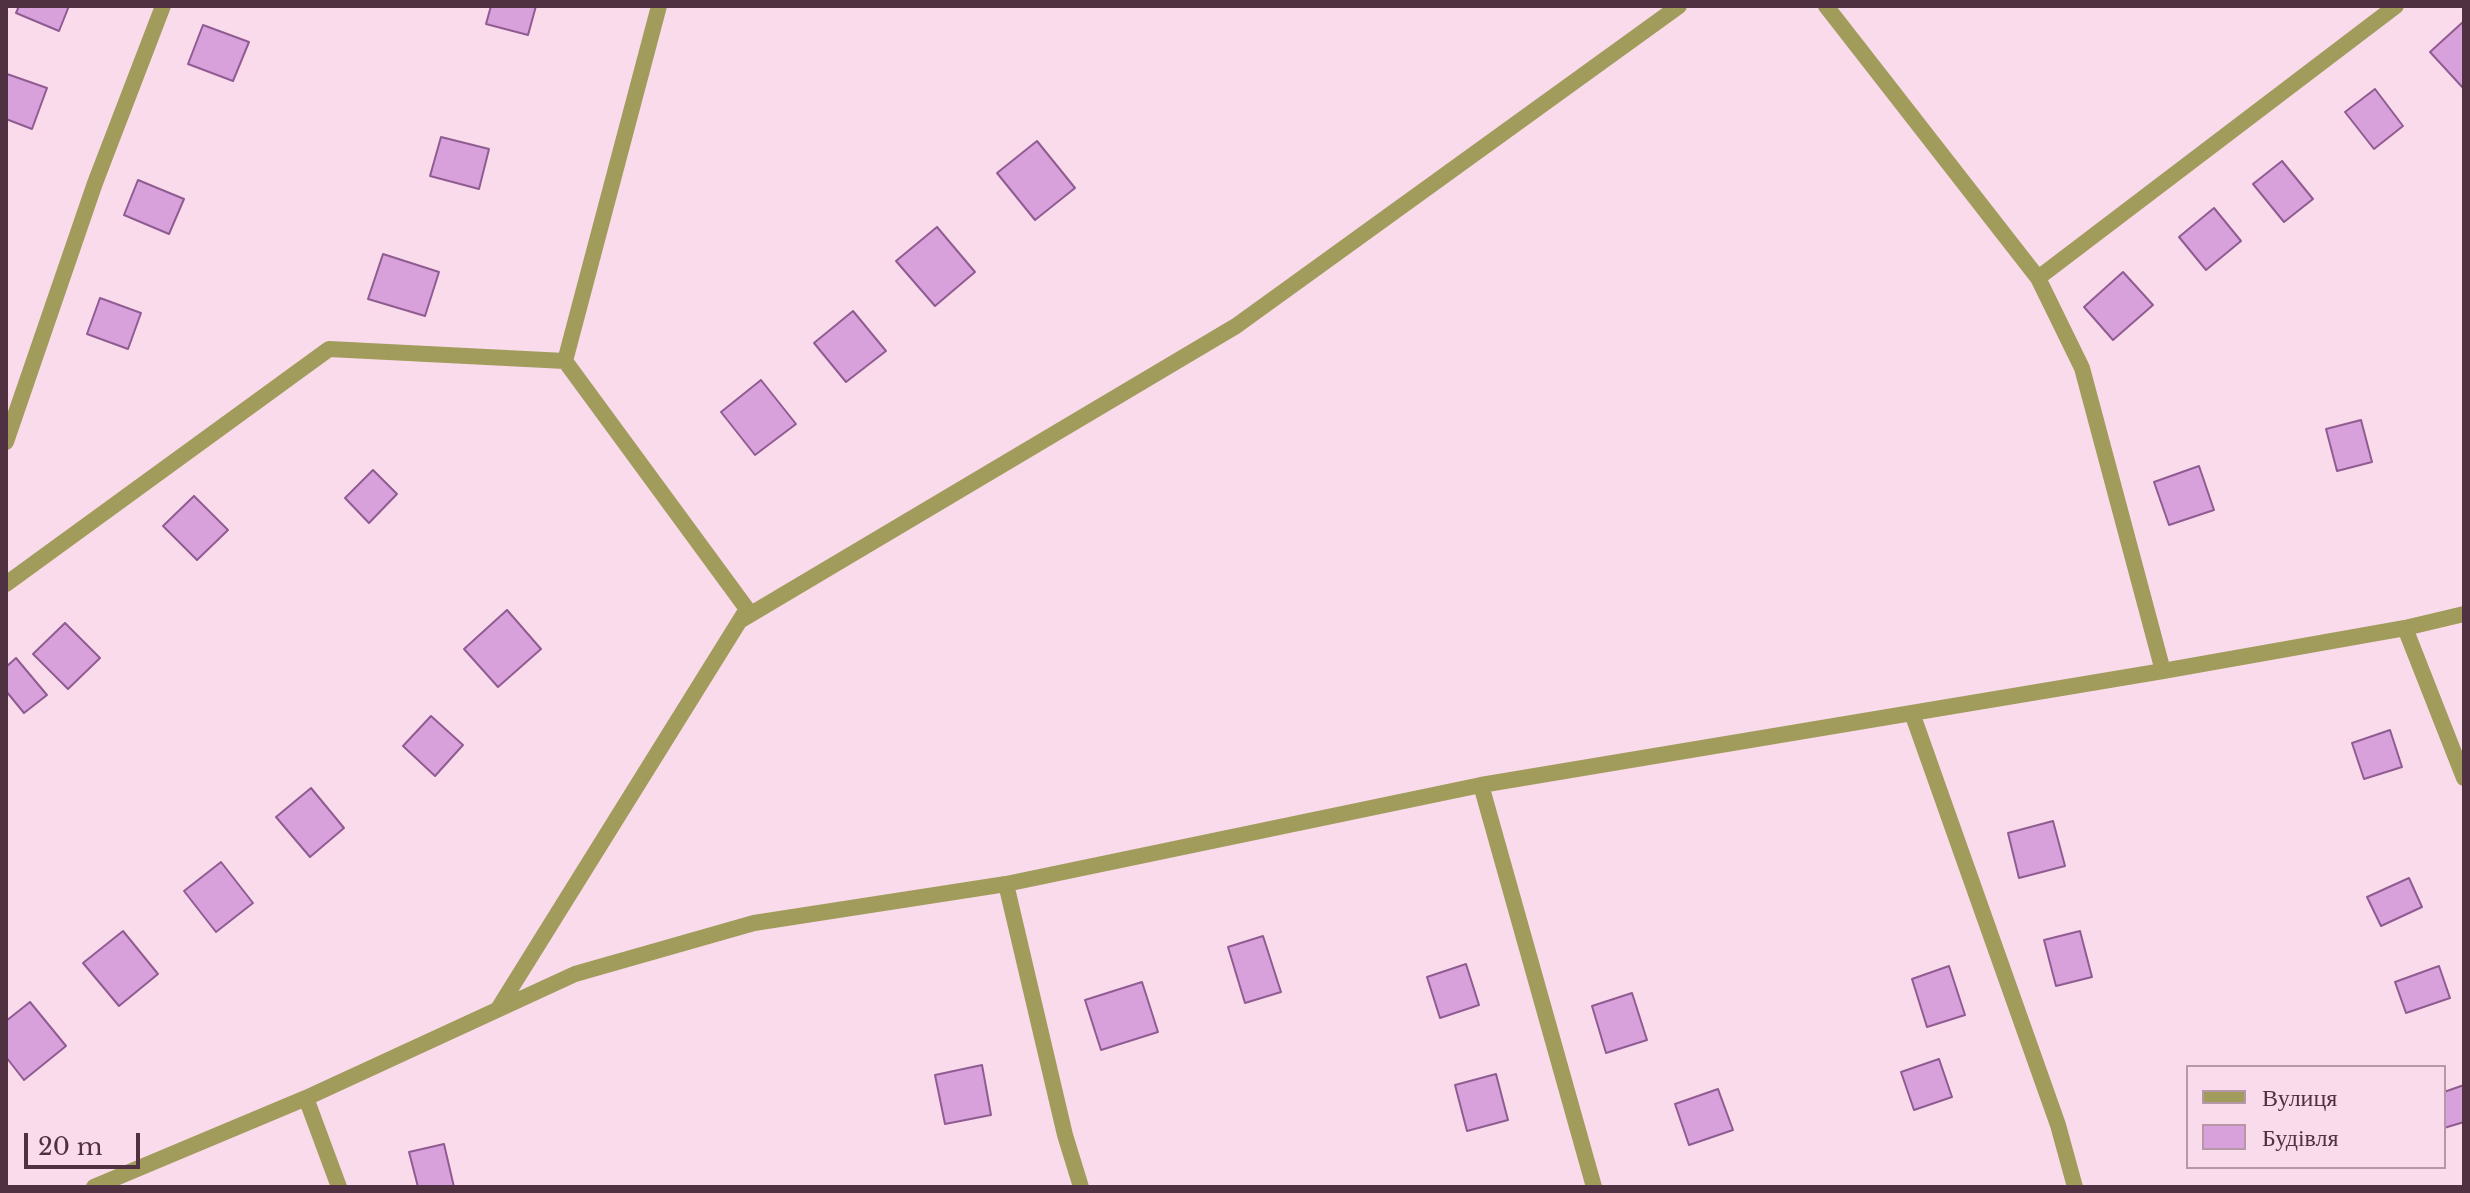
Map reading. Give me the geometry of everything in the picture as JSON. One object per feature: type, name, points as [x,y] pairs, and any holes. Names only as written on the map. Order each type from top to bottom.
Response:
[{"type":"street","points":[[6,442],[95,183],[163,6]]},
{"type":"street","points":[[565,361],[659,6]]},
{"type":"street","points":[[740,621],[1236,326],[1679,6]]},
{"type":"street","points":[[1826,6],[2038,278],[2082,368],[2163,671]]},
{"type":"street","points":[[2038,278],[2396,6]]},
{"type":"street","points":[[6,584],[329,349],[565,361]]},
{"type":"street","points":[[498,1010],[747,609],[565,361]]},
{"type":"street","points":[[94,1187],[306,1098],[575,974],[754,923],[1006,884],[1481,785],[2163,671],[2405,628],[2464,614]]},
{"type":"street","points":[[2405,628],[2464,778]]},
{"type":"street","points":[[1912,713],[2058,1125],[2075,1187]]},
{"type":"street","points":[[1481,785],[1594,1187]]},
{"type":"street","points":[[1006,884],[1065,1135],[1081,1187]]},
{"type":"street","points":[[306,1098],[339,1187]]},
{"type":"building","points":[[19,6],[69,6],[59,31],[16,13]]},
{"type":"building","points":[[491,6],[536,6],[528,35],[486,24]]},
{"type":"building","points":[[2464,21],[2464,89],[2430,52]]},
{"type":"building","points":[[203,25],[249,42],[233,81],[188,64]]},
{"type":"building","points":[[7,74],[47,88],[32,129],[6,119]]},
{"type":"building","points":[[2375,89],[2403,126],[2374,149],[2345,112]]},
{"type":"building","points":[[441,137],[489,149],[479,189],[430,176]]},
{"type":"building","points":[[1037,141],[1075,188],[1035,220],[997,173]]},
{"type":"building","points":[[2282,161],[2313,199],[2284,222],[2253,184]]},
{"type":"building","points":[[138,180],[184,199],[169,234],[124,215]]},
{"type":"building","points":[[2214,208],[2241,241],[2206,270],[2179,237]]},
{"type":"building","points":[[937,227],[975,272],[935,306],[896,261]]},
{"type":"building","points":[[383,254],[439,272],[425,316],[368,299]]},
{"type":"building","points":[[2123,272],[2153,305],[2113,340],[2084,307]]},
{"type":"building","points":[[100,298],[141,313],[128,349],[87,334]]},
{"type":"building","points":[[853,311],[886,351],[846,382],[814,343]]},
{"type":"building","points":[[761,380],[796,424],[755,455],[721,412]]},
{"type":"building","points":[[2361,420],[2372,462],[2337,471],[2326,429]]},
{"type":"building","points":[[2199,466],[2214,510],[2169,525],[2154,482]]},
{"type":"building","points":[[373,470],[397,494],[369,523],[345,498]]},
{"type":"building","points":[[194,496],[228,530],[197,560],[163,526]]},
{"type":"building","points":[[507,610],[541,649],[498,687],[464,649]]},
{"type":"building","points":[[65,623],[100,658],[68,689],[33,654]]},
{"type":"building","points":[[16,658],[47,695],[24,713],[6,691],[6,667]]},
{"type":"building","points":[[431,716],[463,745],[435,776],[403,746]]},
{"type":"building","points":[[2390,730],[2402,767],[2364,779],[2352,743]]},
{"type":"building","points":[[311,788],[344,828],[310,857],[276,817]]},
{"type":"building","points":[[2053,821],[2065,866],[2019,878],[2008,833]]},
{"type":"building","points":[[221,862],[253,903],[216,932],[184,891]]},
{"type":"building","points":[[2409,878],[2422,907],[2381,926],[2367,897]]},
{"type":"building","points":[[123,931],[158,974],[119,1006],[83,963]]},
{"type":"building","points":[[2080,931],[2092,977],[2056,986],[2044,940]]},
{"type":"building","points":[[1263,936],[1281,992],[1245,1003],[1228,947]]},
{"type":"building","points":[[1466,964],[1479,1005],[1440,1018],[1427,977]]},
{"type":"building","points":[[1949,966],[1965,1015],[1927,1027],[1912,979]]},
{"type":"building","points":[[2439,966],[2450,998],[2406,1013],[2395,982]]},
{"type":"building","points":[[1142,982],[1158,1032],[1101,1050],[1085,1000]]},
{"type":"building","points":[[1632,993],[1647,1040],[1606,1053],[1592,1006]]},
{"type":"building","points":[[30,1002],[66,1046],[24,1080],[6,1057],[6,1021]]},
{"type":"building","points":[[1939,1059],[1952,1097],[1914,1110],[1901,1072]]},
{"type":"building","points":[[982,1065],[991,1115],[945,1124],[935,1075]]},
{"type":"building","points":[[1496,1074],[1508,1120],[1467,1131],[1455,1085]]},
{"type":"building","points":[[2464,1085],[2464,1122],[2446,1127],[2446,1091]]},
{"type":"building","points":[[1718,1089],[1733,1130],[1689,1145],[1675,1104]]},
{"type":"building","points":[[444,1144],[454,1187],[418,1187],[409,1152]]}]
